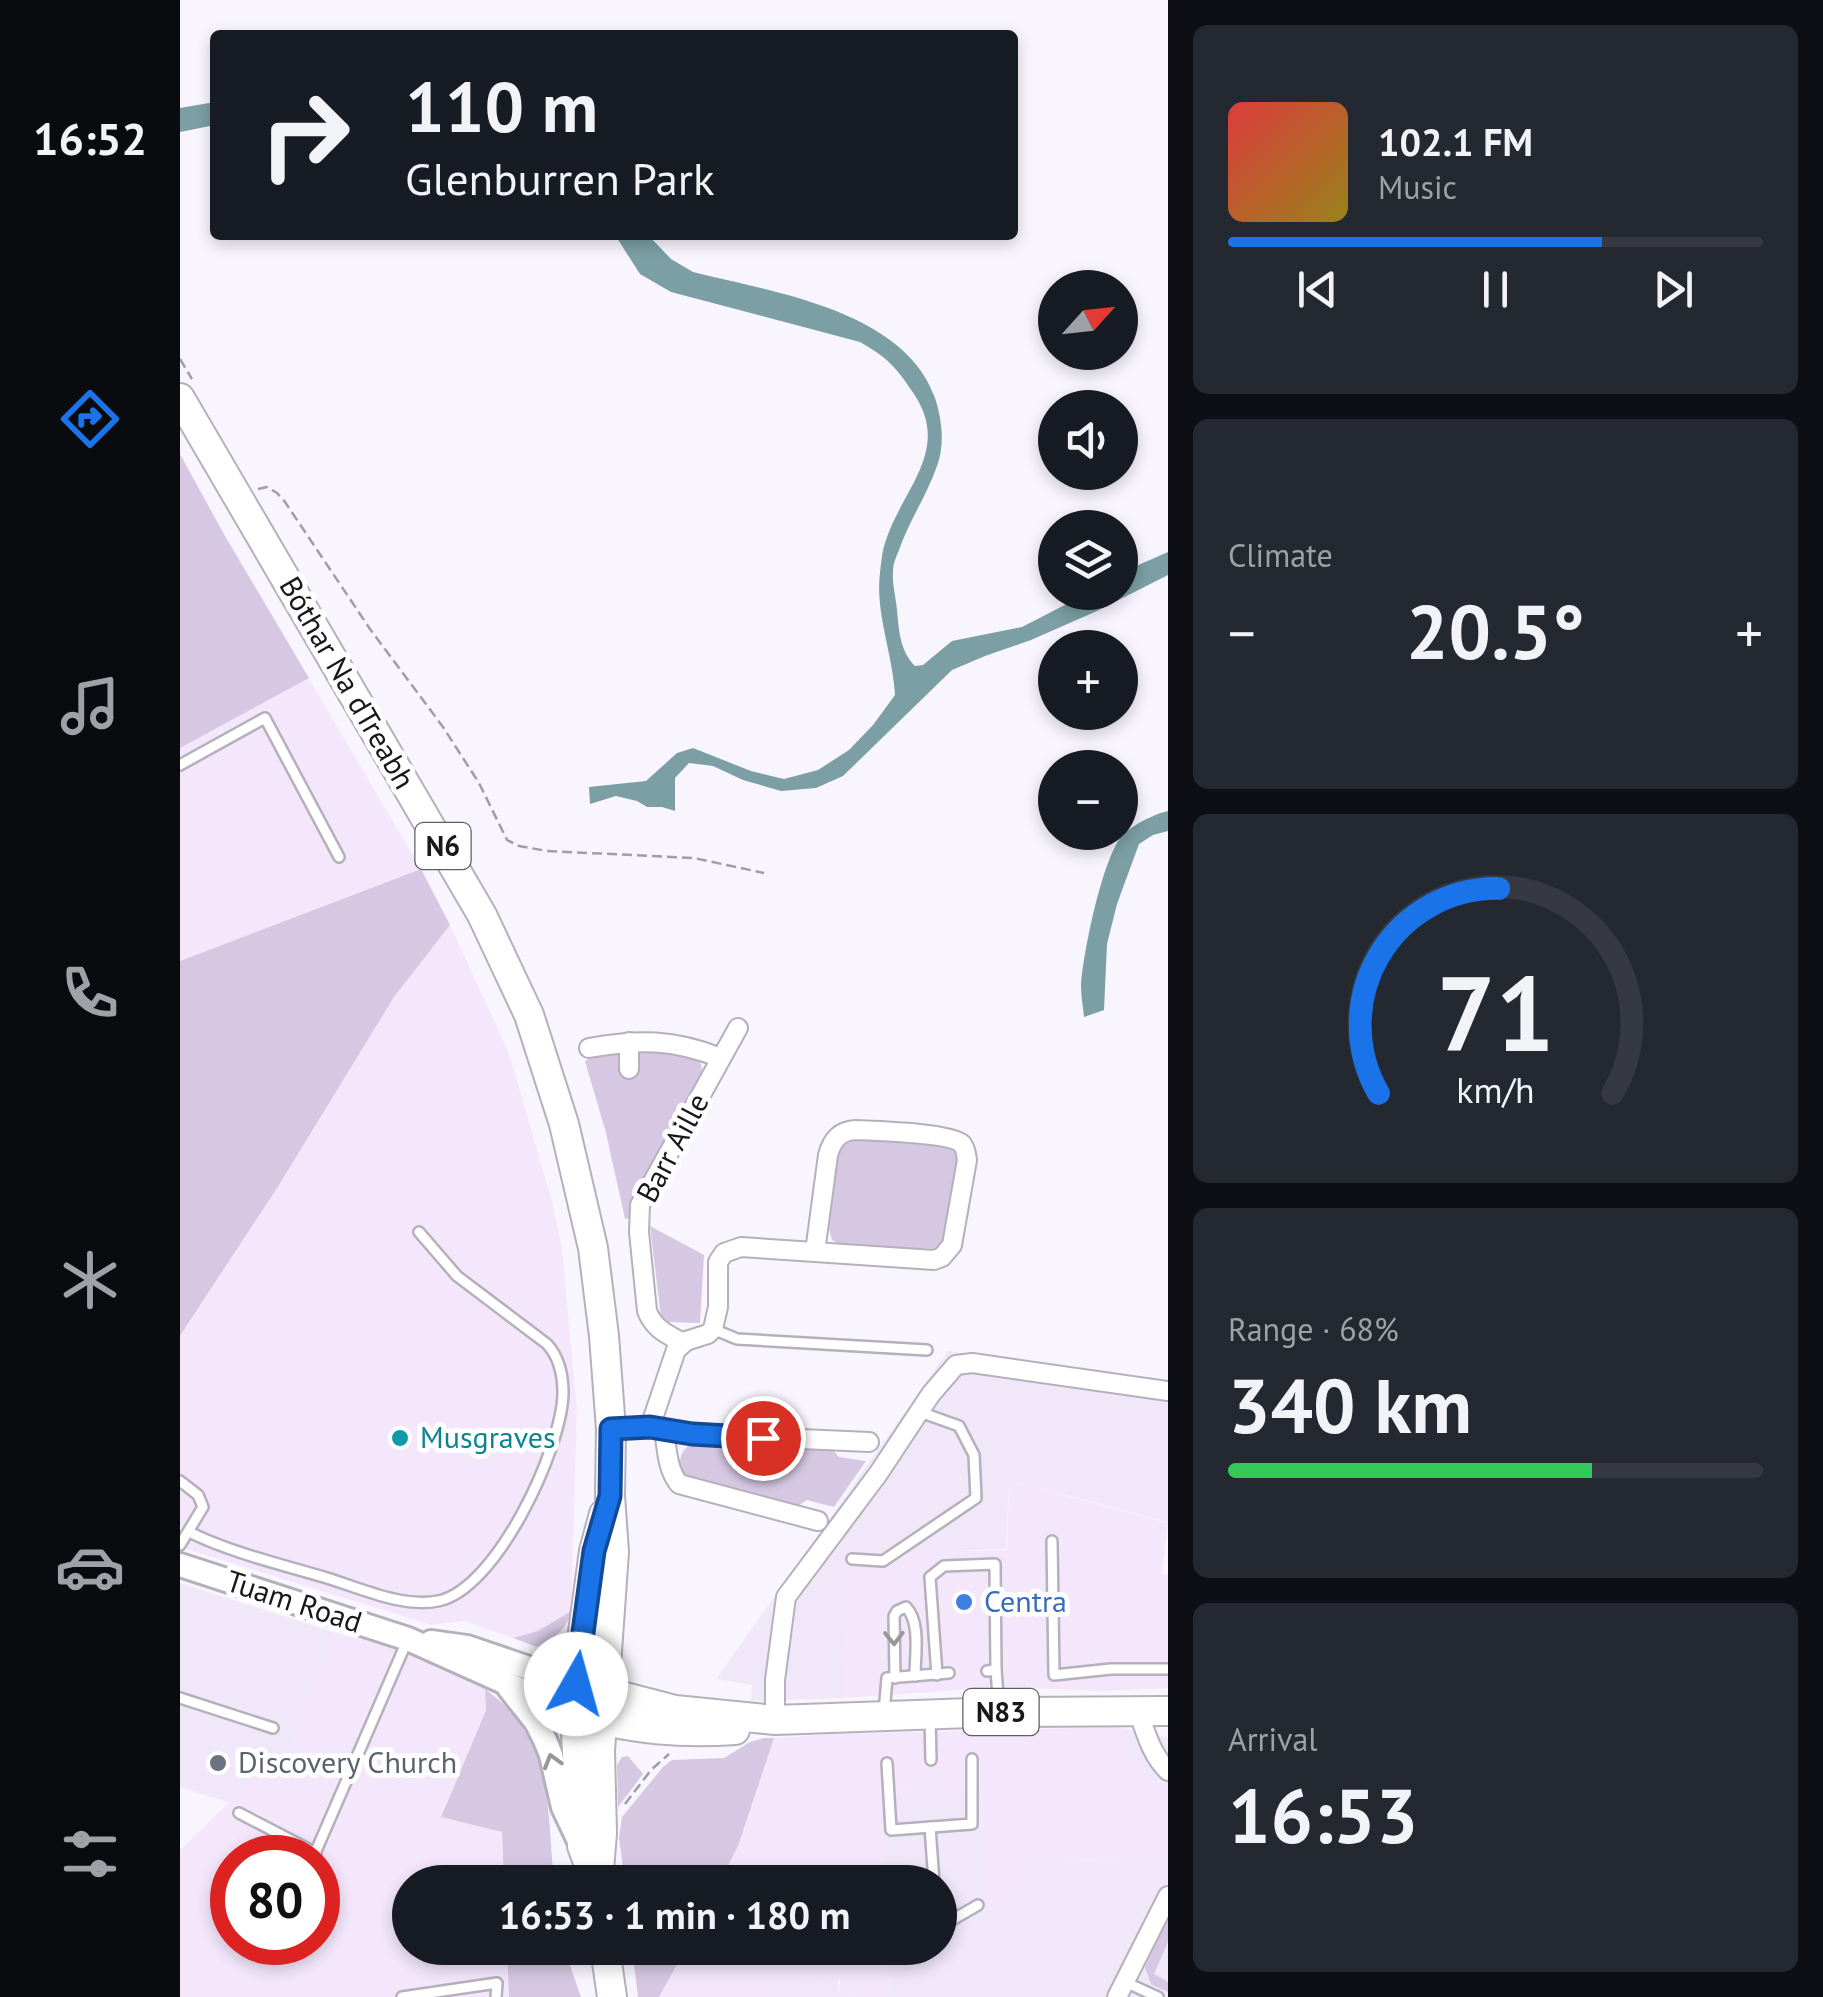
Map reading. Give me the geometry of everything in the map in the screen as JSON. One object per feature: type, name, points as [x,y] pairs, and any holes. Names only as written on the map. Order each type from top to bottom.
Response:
[{"type":"main road","name":"Bóthar Na dTreabh","points":[[180,398],[498,946],[529,1015],[564,1124],[593,1248],[611,1429],[610,1496],[594,1551],[582,1846],[590,1865]]},
{"type":"main road","name":"Tuam Road","points":[[180,1565],[408,1639],[588,1717],[690,1733],[735,1730],[775,1720]]},
{"type":"main road","name":"Tuam Road","points":[[408,1639],[467,1647],[590,1688],[675,1710],[775,1720],[1168,1711]]},
{"type":"main road","points":[[506,1684],[545,1740],[563,1807],[582,1846]]},
{"type":"main road","name":"Bóthar Na dTreabh","points":[[588,1717],[600,1751],[599,1865]]},
{"type":"main road","points":[[608,1965],[612,1997]]},
{"type":"street","name":"Barr Aille","points":[[683,1343],[651,1320],[639,1232],[640,1205],[738,1028]]},
{"type":"street","name":"Barr Aille","points":[[588,1048],[661,1041],[721,1058]]},
{"type":"street","points":[[629,1042],[629,1069]]},
{"type":"street","points":[[816,1252],[830,1144],[840,1134],[855,1130],[945,1137],[960,1142],[967,1160],[954,1238],[942,1257],[934,1260],[741,1247],[724,1253],[718,1262],[718,1307],[713,1329],[683,1343],[666,1373],[657,1428],[678,1484],[818,1521]]},
{"type":"street","points":[[775,1720],[775,1680],[786,1597],[956,1366],[972,1363],[1166,1387]]},
{"type":"street","points":[[611,1429],[657,1428],[692,1434],[869,1442]]},
{"type":"street","points":[[1138,1711],[1150,1745],[1168,1771]]},
{"type":"street","points":[[1121,1990],[1168,1896]]},
{"type":"lane","points":[[180,765],[265,718],[339,857]]},
{"type":"lane","points":[[189,1532],[256,1557],[418,1602],[453,1596],[482,1575],[537,1486],[563,1396],[560,1368],[555,1352],[547,1344],[457,1276],[419,1232]]},
{"type":"lane","points":[[713,1329],[736,1338],[927,1350]]},
{"type":"lane","points":[[852,1558],[883,1561],[976,1498],[974,1455],[959,1426],[920,1412]]},
{"type":"lane","points":[[180,1481],[198,1495],[204,1507],[180,1545]]},
{"type":"lane","points":[[1052,1541],[1054,1675],[1168,1669]]},
{"type":"lane","points":[[884,1715],[887,1678],[943,1674],[930,1577],[944,1566],[995,1564],[992,1671],[999,1712]]},
{"type":"lane","points":[[895,1678],[894,1616],[906,1608],[915,1622],[915,1676]]},
{"type":"lane","points":[[324,1835],[408,1639]]},
{"type":"lane","points":[[180,1698],[274,1728]]},
{"type":"lane","points":[[930,1714],[931,1760]]},
{"type":"lane","points":[[887,1763],[891,1830],[972,1824],[972,1759]]},
{"type":"lane","points":[[240,1813],[279,1835]]},
{"type":"lane","points":[[930,1827],[933,1865]]},
{"type":"lane","points":[[957,1917],[978,1905]]},
{"type":"lane","points":[[402,1997],[497,1983],[496,1997]]},
{"type":"lane","points":[[1121,1990],[1158,1997]]},
{"type":"path","points":[[240,500],[266,487],[285,502],[370,629],[443,727],[479,783],[506,840],[547,852],[694,858],[764,873]]},
{"type":"path","points":[[626,1802],[671,1752]]},
{"type":"shaded area","points":[[180,454],[309,678],[180,748]]},
{"type":"shaded area","points":[[225,536],[421,869],[180,961],[180,575]]},
{"type":"shaded area","points":[[421,869],[450,925],[394,997],[279,1185],[180,1336],[180,961]]},
{"type":"shaded area","points":[[450,925],[509,1053],[553,1205],[562,1249],[577,1411],[571,1611],[538,1631],[513,1638],[464,1621],[432,1625],[180,1547],[180,1337],[394,997]]},
{"type":"shaded area","points":[[642,1049],[694,1054],[703,1077],[633,1217],[625,1219],[585,1061],[603,1051],[613,1051],[621,1057],[637,1056]]},
{"type":"shaded area","points":[[853,1139],[942,1144],[957,1153],[946,1238],[938,1249],[841,1245],[832,1240],[829,1229],[839,1150]]},
{"type":"shaded area","points":[[650,1226],[704,1255],[700,1323],[667,1322],[661,1317]]},
{"type":"shaded area","points":[[948,1351],[1168,1384],[1168,1522],[1009,1480],[1006,1549],[901,1556],[901,1571],[846,1571],[843,1698],[751,1701],[752,1685],[717,1679],[719,1675]]},
{"type":"shaded area","points":[[697,1442],[832,1449],[839,1457],[866,1461],[834,1507],[807,1500],[796,1507],[684,1477],[681,1456]]},
{"type":"shaded area","points":[[1009,1480],[1168,1523],[1162,1573],[1168,1575],[1168,1688],[1103,1691],[1004,1687],[843,1698],[846,1570],[900,1571],[900,1556],[1007,1550]]},
{"type":"shaded area","points":[[180,1583],[333,1632],[290,1744],[231,1803],[180,1787]]},
{"type":"shaded area","points":[[571,1611],[559,1633],[537,1647],[513,1638],[538,1631]]},
{"type":"shaded area","points":[[333,1632],[398,1647],[485,1689],[486,1709],[441,1816],[502,1832],[503,1865],[392,1865],[392,1965],[508,1965],[509,1997],[180,1997],[180,1850],[290,1744]]},
{"type":"shaded area","points":[[485,1689],[514,1715],[536,1753],[546,1795],[552,1865],[503,1865],[502,1832],[441,1817],[486,1710]]},
{"type":"shaded area","points":[[1119,1727],[1134,1761],[1149,1782],[1162,1782],[1168,1787],[1168,1861],[1034,1862],[1018,1888],[986,1916],[981,1790],[883,1792],[885,1865],[728,1865],[774,1738]]},
{"type":"shaded area","points":[[1119,1727],[1168,1738],[1168,1787],[1162,1781],[1149,1782],[1134,1761]]},
{"type":"shaded area","points":[[774,1738],[728,1865],[623,1865],[619,1838],[622,1817],[663,1767],[672,1760],[724,1758],[750,1742]]},
{"type":"shaded area","points":[[628,1756],[643,1774],[618,1807],[617,1765],[622,1757]]},
{"type":"shaded area","points":[[981,1790],[987,1915],[1018,1888],[1033,1862],[1168,1861],[1168,1997],[889,1997],[888,1965],[957,1965],[957,1865],[884,1865],[882,1792]]},
{"type":"shaded area","points":[[1168,1917],[1168,1942],[1154,1974],[1168,1982],[1168,1992],[1151,1984],[1145,1967]]},
{"type":"shaded area","points":[[508,1965],[570,1965],[581,1997],[509,1997]]},
{"type":"shaded area","points":[[634,1965],[677,1965],[659,1997],[638,1997]]},
{"type":"shaded area","points":[[677,1965],[888,1965],[889,1997],[838,1994],[838,1977],[793,1981],[760,1997],[659,1997]]},
{"type":"shaded area","points":[[838,1977],[838,1994],[854,1997],[760,1997],[793,1981]]},
{"type":"water","points":[[210,103],[210,126],[180,132],[180,108]]},
{"type":"water","points":[[618,240],[653,240],[671,259],[693,272],[796,297],[832,310],[895,344],[919,368],[935,398],[942,441],[937,466],[893,569],[901,640],[915,666],[923,665],[952,641],[1022,627],[1055,610],[1099,610],[1054,630],[1038,630],[1038,637],[952,670],[843,776],[816,788],[781,791],[713,766],[689,763],[675,778],[675,811],[647,807],[616,796],[590,804],[589,787],[646,781],[677,753],[693,748],[751,771],[784,779],[818,770],[849,750],[895,695],[879,588],[885,543],[926,452],[928,434],[914,394],[891,364],[860,342],[671,292],[640,274]]},
{"type":"water","points":[[1168,552],[1168,575],[1138,590],[1138,565]]},
{"type":"water","points":[[1168,811],[1168,831],[1153,835],[1138,847],[1138,824]]},
{"type":"water","points":[[1114,850],[1137,850],[1107,944],[1104,1010],[1084,1017],[1083,971]]},
{"type":"place","name":"Musgraves","points":[[400,1438]]},
{"type":"place","name":"Centra","points":[[964,1602]]},
{"type":"place","name":"Discovery Church","points":[[218,1763]]},
{"type":"route","points":[[576,1684],[594,1551],[610,1496],[611,1429],[650,1427],[669,1432],[763,1438]]}]
